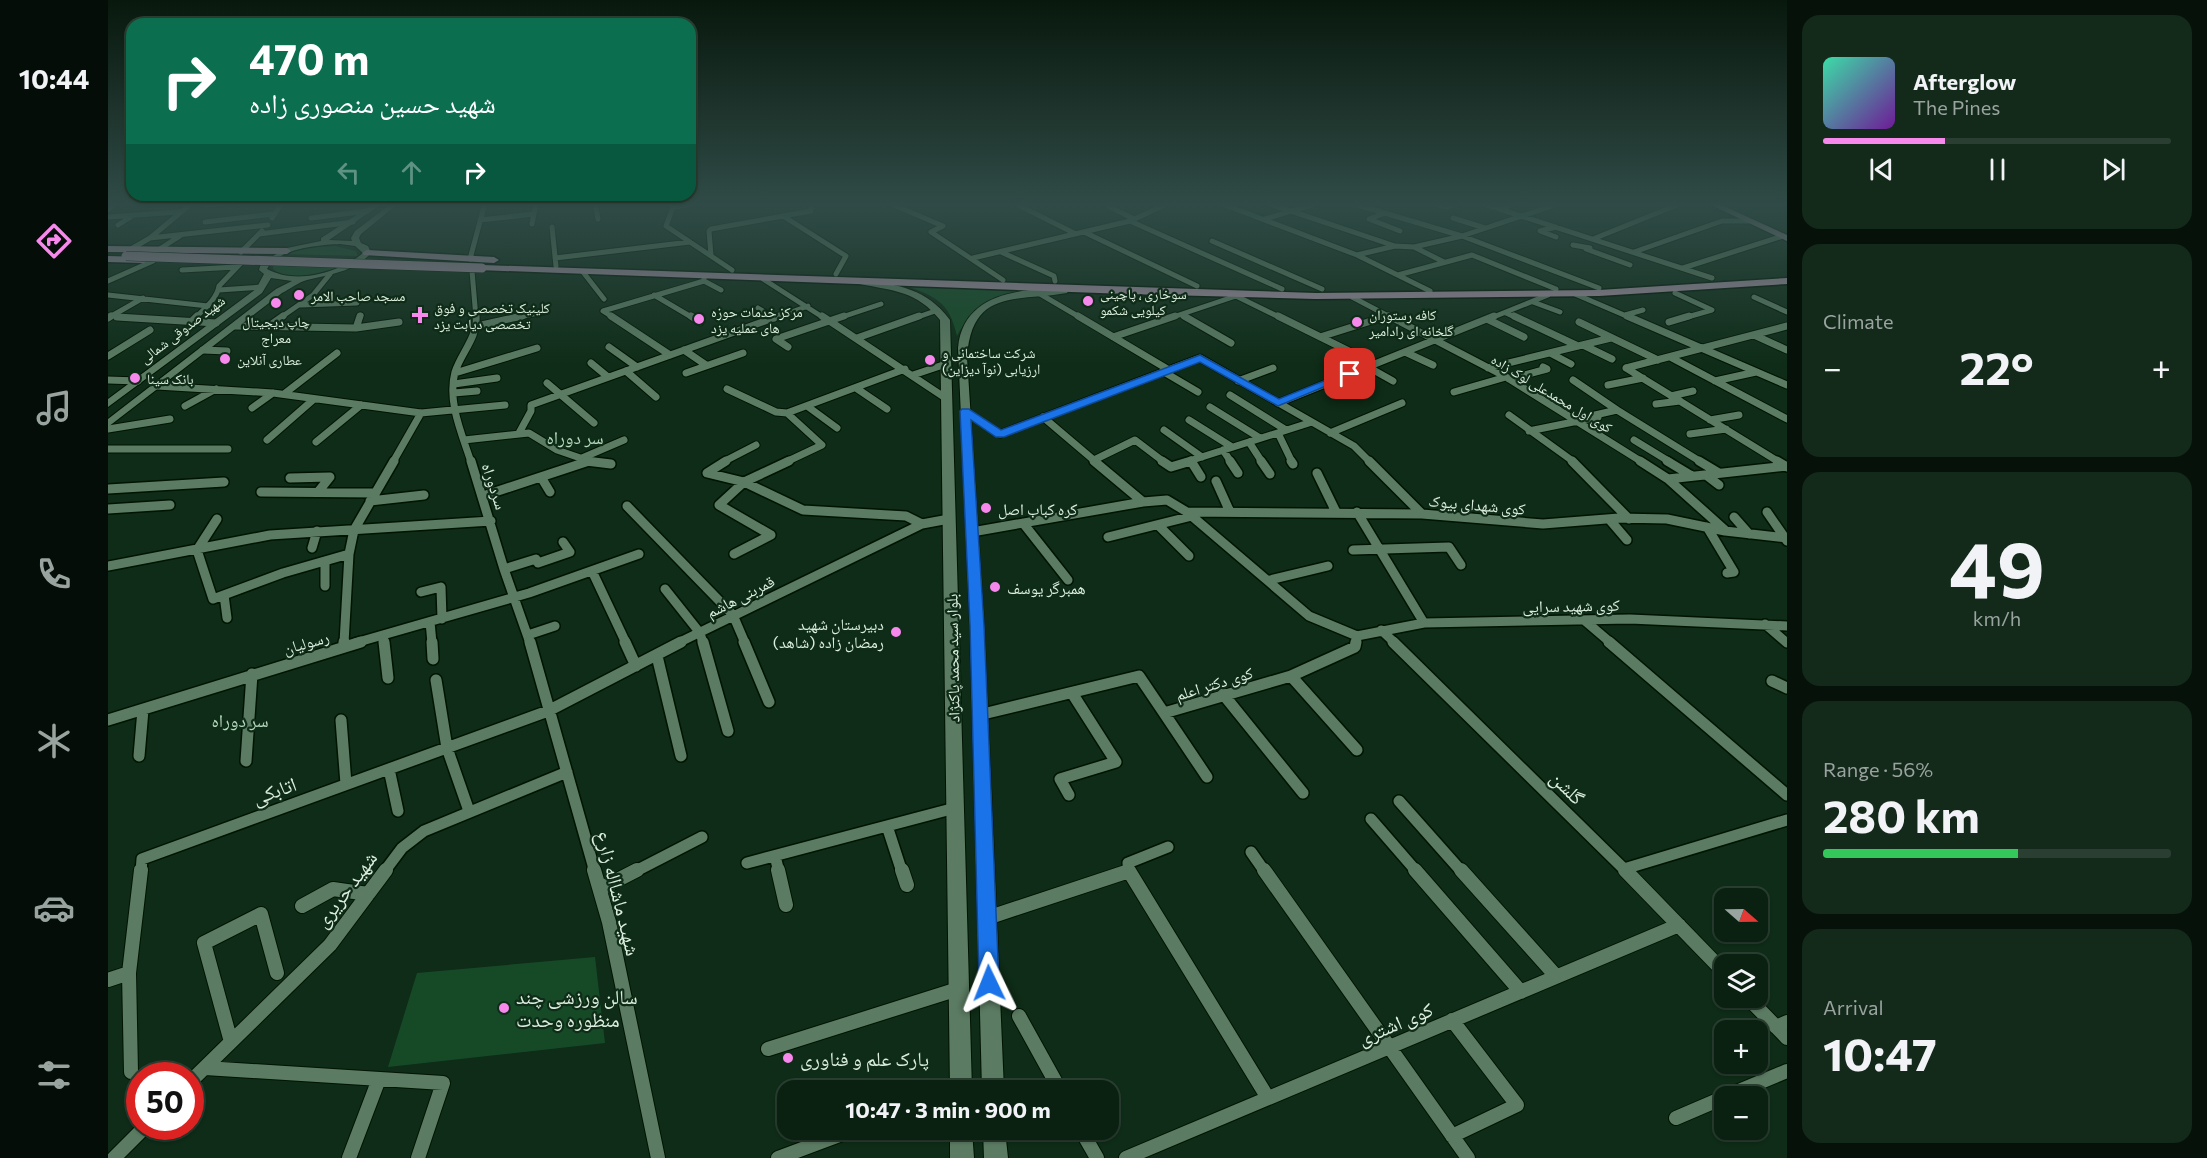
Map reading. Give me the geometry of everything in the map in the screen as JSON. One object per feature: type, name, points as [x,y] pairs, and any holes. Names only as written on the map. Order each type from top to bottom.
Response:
[{"type":"main road","points":[[128,257],[153,261],[264,265]]},
{"type":"main road","points":[[231,257],[480,267],[541,268],[556,265]]},
{"type":"main road","points":[[239,265],[251,257]]},
{"type":"main road","points":[[272,257],[264,265],[263,270],[268,275],[283,278],[330,274],[349,267],[364,257]]},
{"type":"main road","points":[[384,268],[400,257]]},
{"type":"main road","points":[[425,257],[526,261],[583,272],[704,279],[863,282],[1236,296],[1352,297],[1552,292],[1599,288],[1675,293],[1787,286]]},
{"type":"main road","points":[[349,267],[556,265],[1282,289],[1575,294],[1787,276]]},
{"type":"main road","points":[[1623,290],[1712,278],[1787,272]]},
{"type":"main road","name":"شهید صدوقی شمالی","points":[[108,404],[260,289],[268,275]]},
{"type":"main road","name":"شهید صدوقی شمالی","points":[[108,424],[279,291],[304,278]]},
{"type":"main road","points":[[1623,290],[1787,281]]},
{"type":"main road","points":[[863,282],[907,291],[927,299],[938,310]]},
{"type":"main road","points":[[260,289],[279,291]]},
{"type":"main road","name":"بلوار سید محمد پاکنژاد","points":[[993,1080],[972,532],[962,357],[964,336],[970,320],[984,308],[1002,300],[1035,291],[1087,290]]},
{"type":"main road","name":"بلوار سید محمد پاکنژاد","points":[[938,310],[945,320],[958,1080]]},
{"type":"main road","points":[[946,361],[962,357]]},
{"type":"main road","points":[[961,1140],[962,1158]]},
{"type":"main road","points":[[995,1140],[996,1158]]},
{"type":"street","points":[[555,257],[556,265],[602,257]]},
{"type":"street","points":[[714,257],[732,270]]},
{"type":"street","points":[[836,273],[845,257]]},
{"type":"street","points":[[973,258],[977,257]]},
{"type":"street","points":[[1012,257],[1054,276],[1055,281]]},
{"type":"street","points":[[1136,257],[1197,286]]},
{"type":"street","points":[[1213,257],[1282,289]]},
{"type":"street","points":[[1249,257],[1322,290]]},
{"type":"street","points":[[1361,257],[1430,291]]},
{"type":"street","points":[[1434,257],[1444,262]]},
{"type":"street","points":[[1398,275],[1464,257]]},
{"type":"street","points":[[1476,257],[1552,292]]},
{"type":"street","points":[[1517,257],[1599,288]]},
{"type":"street","points":[[1608,257],[1630,265]]},
{"type":"street","points":[[1649,257],[1712,278]]},
{"type":"street","points":[[1683,268],[1717,257]]},
{"type":"street","points":[[973,258],[1003,279]]},
{"type":"street","points":[[108,281],[153,261]]},
{"type":"street","points":[[182,270],[239,265]]},
{"type":"street","points":[[192,321],[208,306],[219,290],[219,286],[239,265]]},
{"type":"street","points":[[480,267],[477,326],[547,311]]},
{"type":"street","points":[[583,272],[604,299]]},
{"type":"street","points":[[268,327],[314,295],[330,274]]},
{"type":"street","points":[[670,355],[603,311],[704,279],[721,290]]},
{"type":"street","points":[[763,279],[905,369],[947,399]]},
{"type":"street","points":[[219,290],[260,289]]},
{"type":"street","points":[[1035,291],[1113,337],[1198,392]]},
{"type":"street","points":[[1278,403],[1489,320],[1552,292]]},
{"type":"street","points":[[1669,322],[1712,310],[1675,293]]},
{"type":"street","points":[[1575,294],[1787,386]]},
{"type":"street","points":[[654,295],[700,322]]},
{"type":"street","points":[[108,296],[208,306]]},
{"type":"street","points":[[1113,337],[1183,316],[1236,296],[1376,364]]},
{"type":"street","name":"کوی اول محمدعلی لوک زاده","points":[[1352,297],[1508,378],[1579,422],[1668,479],[1725,531]]},
{"type":"street","points":[[1754,297],[1787,312]]},
{"type":"street","points":[[108,318],[144,298]]},
{"type":"street","points":[[1533,302],[1560,312]]},
{"type":"street","points":[[301,304],[357,303]]},
{"type":"street","points":[[788,347],[776,339],[880,304]]},
{"type":"street","points":[[519,433],[531,411],[531,405],[808,306]]},
{"type":"street","points":[[758,308],[774,318]]},
{"type":"street","points":[[857,338],[938,310]]},
{"type":"street","points":[[1625,315],[1643,310]]},
{"type":"street","points":[[1506,313],[1612,359]]},
{"type":"street","points":[[356,328],[361,315]]},
{"type":"street","points":[[1183,316],[1231,343]]},
{"type":"street","points":[[1320,337],[1388,316]]},
{"type":"street","points":[[117,317],[216,322]]},
{"type":"street","points":[[1489,320],[1524,337]]},
{"type":"street","points":[[235,326],[356,328],[399,322]]},
{"type":"street","points":[[1580,322],[1658,360]]},
{"type":"street","name":"سردوراه","points":[[477,326],[455,373],[454,410],[491,520],[504,569],[528,635],[548,711]]},
{"type":"street","points":[[1786,466],[1626,368],[1787,326]]},
{"type":"street","points":[[108,356],[150,330]]},
{"type":"street","points":[[1754,335],[1787,350]]},
{"type":"street","points":[[1488,368],[1611,338]]},
{"type":"street","points":[[609,347],[637,367]]},
{"type":"street","points":[[455,373],[537,348]]},
{"type":"street","points":[[203,350],[227,351]]},
{"type":"street","points":[[684,351],[706,365]]},
{"type":"street","points":[[1406,352],[1433,365]]},
{"type":"street","points":[[284,394],[337,353]]},
{"type":"street","points":[[686,373],[743,353]]},
{"type":"street","points":[[1550,353],[1571,364]]},
{"type":"street","points":[[1670,357],[1787,419]]},
{"type":"street","points":[[965,411],[1000,434],[1200,358],[1354,446],[1422,514]]},
{"type":"street","points":[[913,375],[946,361]]},
{"type":"street","points":[[591,363],[608,377]]},
{"type":"street","points":[[1329,364],[1350,374]]},
{"type":"street","points":[[1368,367],[1393,381]]},
{"type":"street","points":[[1454,392],[1547,369],[1543,367]]},
{"type":"street","points":[[1238,381],[1273,368]]},
{"type":"street","points":[[727,388],[776,412],[787,413],[905,369]]},
{"type":"street","points":[[626,371],[656,397]]},
{"type":"street","points":[[1716,381],[1756,372]]},
{"type":"street","points":[[454,388],[497,378]]},
{"type":"street","points":[[1608,385],[1643,378]]},
{"type":"street","points":[[108,380],[138,381]]},
{"type":"street","points":[[1338,380],[1359,390]]},
{"type":"street","points":[[1573,380],[1719,473]]},
{"type":"street","points":[[547,383],[594,423]]},
{"type":"street","points":[[157,386],[284,394],[421,412],[505,405]]},
{"type":"street","points":[[454,388],[477,391]]},
{"type":"street","points":[[856,388],[887,409]]},
{"type":"street","points":[[185,406],[216,389]]},
{"type":"street","points":[[1671,396],[1693,391]]},
{"type":"street","points":[[252,408],[273,393]]},
{"type":"street","points":[[1230,396],[1282,431],[1293,464]]},
{"type":"street","points":[[267,440],[314,399]]},
{"type":"street","points":[[1656,404],[1680,401]]},
{"type":"street","points":[[1330,433],[1402,403]]},
{"type":"street","points":[[316,442],[361,405]]},
{"type":"street","points":[[807,406],[837,428]]},
{"type":"street","points":[[1210,407],[1260,438]]},
{"type":"street","points":[[1529,431],[1579,422],[1598,417],[1595,415],[1617,410]]},
{"type":"street","points":[[344,647],[349,554],[354,530],[421,412]]},
{"type":"street","points":[[734,554],[771,535],[719,505],[744,482],[822,445],[787,413]]},
{"type":"street","points":[[1509,415],[1574,461],[1629,519]]},
{"type":"street","points":[[1710,420],[1739,415]]},
{"type":"street","points":[[1043,417],[1143,502]]},
{"type":"street","points":[[108,429],[170,419]]},
{"type":"street","points":[[1189,420],[1228,449],[1238,473]]},
{"type":"street","points":[[1094,460],[1135,440],[1171,466],[1311,422]]},
{"type":"street","points":[[1690,434],[1726,429]]},
{"type":"street","points":[[1164,430],[1202,457]]},
{"type":"street","points":[[464,440],[530,433],[546,444],[586,460],[599,464],[611,464]]},
{"type":"street","points":[[483,496],[586,460],[624,440]]},
{"type":"street","points":[[1634,440],[1692,476]]},
{"type":"street","points":[[1249,442],[1270,474]]},
{"type":"street","points":[[756,445],[713,466],[706,473],[744,482],[803,510],[906,516],[922,524]]},
{"type":"street","points":[[108,449],[228,449]]},
{"type":"street","points":[[1766,454],[1780,452]]},
{"type":"street","points":[[1191,460],[1201,477]]},
{"type":"street","points":[[1668,479],[1786,466]]},
{"type":"street","points":[[1317,472],[1336,512]]},
{"type":"street","points":[[1706,475],[1719,485]]},
{"type":"street","points":[[290,478],[330,477],[318,492]]},
{"type":"street","points":[[541,477],[550,492]]},
{"type":"street","points":[[1216,481],[1230,512]]},
{"type":"street","points":[[108,489],[224,482]]},
{"type":"street","points":[[261,492],[318,492],[373,497],[424,495]]},
{"type":"street","points":[[972,532],[1143,502],[1167,500],[1190,514],[1270,580],[1309,616],[1357,636]]},
{"type":"street","points":[[108,509],[170,505]]},
{"type":"street","points":[[627,506],[733,615],[769,702]]},
{"type":"street","points":[[1357,512],[1424,623]]},
{"type":"street","name":"کوی شهدای بیوک","points":[[1107,537],[1158,525],[1190,514],[1357,512],[1422,514],[1543,524],[1609,519],[1667,519],[1725,531],[1786,539]]},
{"type":"street","points":[[1767,512],[1786,539]]},
{"type":"street","points":[[1734,517],[1749,534]]},
{"type":"street","points":[[197,550],[217,519]]},
{"type":"street","name":"قمربنی هاشم","points":[[548,711],[733,615],[922,524],[949,519]]},
{"type":"street","points":[[1609,519],[1628,540]]},
{"type":"street","points":[[108,566],[270,535],[491,520]]},
{"type":"street","points":[[1023,523],[1068,580]]},
{"type":"street","points":[[1158,525],[1189,556]]},
{"type":"street","points":[[1707,527],[1734,572],[1726,573]]},
{"type":"street","points":[[312,548],[317,531]]},
{"type":"street","points":[[504,569],[536,559],[538,563],[570,552],[563,542]]},
{"type":"street","points":[[1353,550],[1449,548],[1461,565]]},
{"type":"street","points":[[197,550],[213,599],[349,554]]},
{"type":"street","name":"رسولیان","points":[[108,720],[252,674],[593,573],[639,554]]},
{"type":"street","points":[[325,561],[325,586]]},
{"type":"street","points":[[1270,580],[1328,566]]},
{"type":"street","points":[[593,573],[636,666]]},
{"type":"street","points":[[421,592],[441,587],[442,619]]},
{"type":"street","points":[[665,589],[700,633],[728,731]]},
{"type":"street","points":[[224,595],[227,618]]},
{"type":"street","name":"کوی شهید سرایی","points":[[1357,636],[1424,623],[1630,619],[1787,626]]},
{"type":"street","points":[[1584,620],[1787,795]]},
{"type":"street","points":[[430,622],[433,659]]},
{"type":"street","points":[[1766,624],[1787,643]]},
{"type":"street","points":[[528,635],[555,626]]},
{"type":"street","name":"گلشن","points":[[1381,630],[1624,869],[1714,962]]},
{"type":"street","points":[[383,636],[388,678]]},
{"type":"street","name":"کوی دکتر اعلم","points":[[979,715],[1139,676],[1164,714],[1223,694],[1291,676],[1355,647],[1357,636]]},
{"type":"street","points":[[657,656],[681,756]]},
{"type":"street","points":[[246,761],[252,674]]},
{"type":"street","points":[[1291,676],[1357,750]]},
{"type":"street","points":[[436,680],[447,747],[469,811]]},
{"type":"street","points":[[1772,681],[1787,688]]},
{"type":"street","points":[[1069,795],[1060,779],[1116,762],[1072,693]]},
{"type":"street","points":[[1223,694],[1303,793]]},
{"type":"street","points":[[140,756],[143,710]]},
{"type":"street","name":"اتابکی","points":[[129,973],[142,859],[548,711]]},
{"type":"street","name":"شهید ماشااله زارع","points":[[548,711],[609,922],[658,1158]]},
{"type":"street","points":[[1164,714],[1207,777]]},
{"type":"street","points":[[341,720],[346,784]]},
{"type":"street","points":[[389,769],[398,811]]},
{"type":"street","name":"شهید حریری","points":[[205,1068],[330,945],[402,848],[424,831],[567,772]]},
{"type":"street","points":[[1399,801],[1556,976]]},
{"type":"street","points":[[747,863],[955,808]]},
{"type":"street","points":[[1371,819],[1521,992]]},
{"type":"street","points":[[1624,869],[1787,820]]},
{"type":"street","points":[[887,826],[907,885]]},
{"type":"street","points":[[600,889],[702,837]]},
{"type":"street","points":[[1168,848],[1128,863],[1129,871],[1268,1098]]},
{"type":"street","points":[[1251,852],[1468,1158]]},
{"type":"street","points":[[775,856],[786,905]]},
{"type":"street","points":[[987,918],[1129,871]]},
{"type":"street","points":[[302,906],[333,890],[368,894]]},
{"type":"street","points":[[231,1042],[204,943],[261,914],[277,973]]},
{"type":"street","name":"کوی اشتری","points":[[1126,1158],[1679,925]]},
{"type":"street","points":[[108,980],[129,973],[131,1062]]},
{"type":"street","points":[[768,1049],[958,989]]},
{"type":"street","points":[[1761,1008],[1781,1024],[1787,1038]]},
{"type":"street","points":[[1019,1016],[1054,1080]]},
{"type":"street","points":[[1452,1020],[1517,1105],[1452,1136]]},
{"type":"street","points":[[205,1068],[443,1083],[418,1158]]},
{"type":"street","points":[[1752,1086],[1787,1071]]},
{"type":"street","points":[[349,1158],[379,1079]]},
{"type":"street","points":[[1676,1118],[1714,1102]]},
{"type":"street","points":[[114,1158],[132,1140]]},
{"type":"street","points":[[778,1158],[826,1140]]},
{"type":"street","points":[[1087,1140],[1097,1158]]},
{"type":"green space","points":[[274,262],[344,265],[308,275],[289,276],[273,269]]},
{"type":"green space","points":[[902,284],[1026,290],[985,304],[970,316],[957,336],[950,315],[939,301]]},
{"type":"green space","name":"سالن ورزشی چند منظوره وحدت","points":[[595,957],[605,1043],[388,1067],[417,973]]},
{"type":"place","name":"مسجد صاحب الامر","points":[[299,295]]},
{"type":"place","name":"سوخاری ، پاچینی کیلویی شکمو","points":[[1088,301]]},
{"type":"place","name":"چاپ دیجیتال معراج","points":[[276,303]]},
{"type":"place","name":"کلینیک تخصصی و فوق تخصصی دیابت یزد","points":[[420,315]]},
{"type":"place","name":"مرکز خدمات حوزه های عملیه یزد","points":[[699,319]]},
{"type":"place","name":"کافه رستوران گلخانه ای رادامیر","points":[[1357,322]]},
{"type":"place","name":"عطاری آنلاین","points":[[225,359]]},
{"type":"place","name":"شرکت ساختمانی و ارزیابی (نوآ دیزاین)","points":[[930,360]]},
{"type":"place","name":"بانک سینا","points":[[135,378]]},
{"type":"place","name":"کره کباب اصل","points":[[986,508]]},
{"type":"place","name":"همبرگر یوسف","points":[[995,587]]},
{"type":"place","name":"دبیرستان شهید رمضان زاده (شاهد)","points":[[896,632]]},
{"type":"place","name":"سالن ورزشی چند منظوره وحدت","points":[[504,1008]]},
{"type":"place","name":"پارک علم و فناوری","points":[[788,1058]]},
{"type":"district","name":"سر دوراه","points":[[575,437]]},
{"type":"district","name":"سر دوراه","points":[[240,720]]},
{"type":"route","points":[[989,983],[977,625],[965,411],[1000,434],[1200,358],[1278,403],[1350,374]]}]
